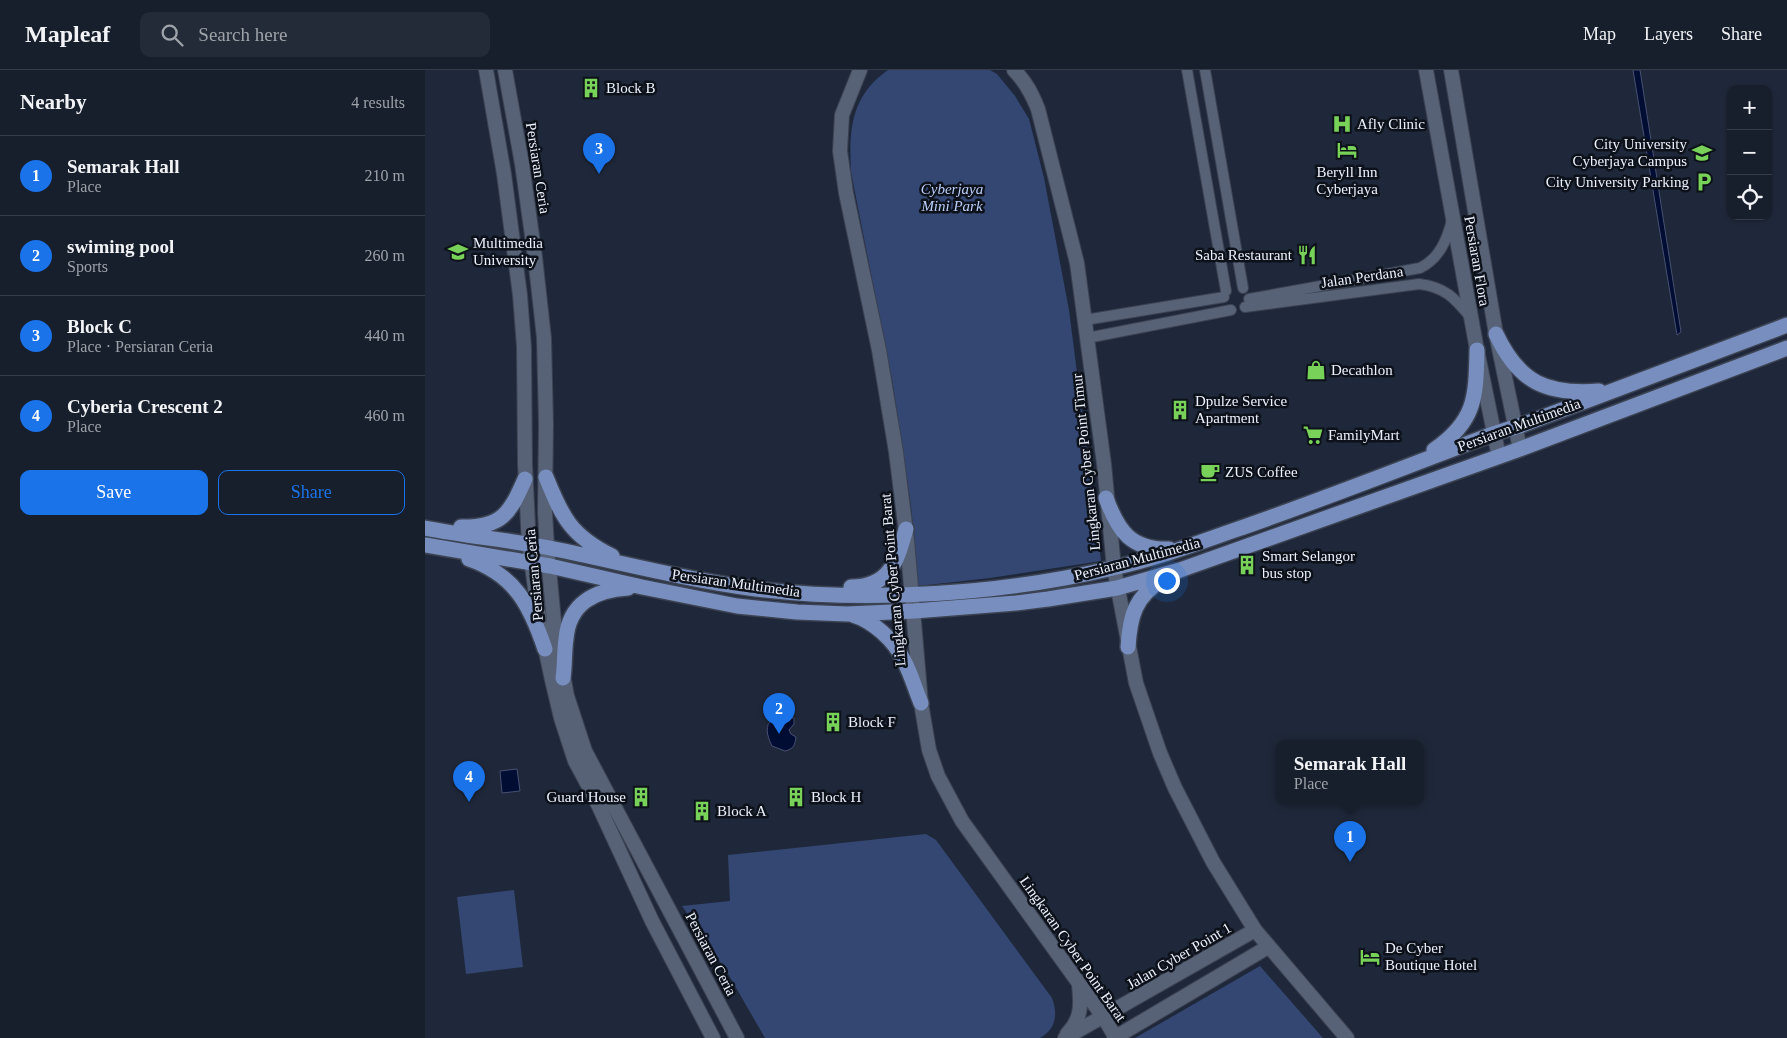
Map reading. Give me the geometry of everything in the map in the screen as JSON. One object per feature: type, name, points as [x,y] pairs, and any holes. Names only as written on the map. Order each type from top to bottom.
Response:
[{"type":"main road","name":"Persiaran Ceria","points":[[486,70],[505,174],[523,320],[525,479],[529,545],[545,650],[561,718],[575,761],[603,815],[652,921],[713,1038]]},
{"type":"main road","name":"Persiaran Ceria","points":[[505,70],[522,164],[544,338],[545,512],[555,632],[563,678],[585,751],[737,1038]]},
{"type":"main road","name":"Lingkaran Cyber Point Barat","points":[[860,70],[842,114],[840,151],[849,210],[879,350],[897,461],[906,529],[921,704],[929,750],[938,776],[962,820],[1104,1018],[1115,1038]]},
{"type":"main road","points":[[853,87],[870,70]]},
{"type":"main road","name":"Lingkaran Cyber Point Timur","points":[[1014,70],[1023,79],[1032,93],[1077,262],[1104,464],[1114,568],[1136,683],[1160,752],[1175,788],[1213,862],[1255,930],[1347,1038]]},
{"type":"main road","name":"Persiaran Flora","points":[[1426,70],[1477,350],[1499,457]]},
{"type":"main road","name":"Persiaran Flora","points":[[1451,70],[1496,334],[1520,449]]},
{"type":"main road","name":"Persiaran Multimedia","points":[[425,527],[547,547],[717,583],[757,589],[823,594],[912,594],[982,589],[1030,583],[1114,568],[1181,549],[1619,389],[1787,325]]},
{"type":"main road","points":[[1496,334],[1504,351],[1524,374],[1535,382],[1551,389],[1567,392],[1619,389]]},
{"type":"main road","name":"Persiaran Multimedia","points":[[425,546],[550,566],[737,606],[797,612],[847,614],[1016,603],[1117,588],[1180,570],[1499,457],[1787,348]]},
{"type":"main road","points":[[1398,470],[1452,437],[1463,424],[1475,395],[1477,350]]},
{"type":"main road","points":[[546,477],[562,514],[570,526],[582,538],[618,559],[648,568]]},
{"type":"main road","points":[[425,527],[477,528],[499,520],[512,504],[525,479]]},
{"type":"main road","points":[[1107,498],[1116,522],[1129,538],[1144,546],[1181,549]]},
{"type":"main road","points":[[717,583],[815,587],[855,587],[868,585],[877,581],[892,569],[906,529]]},
{"type":"main road","points":[[425,546],[482,564],[497,571],[511,584],[532,615],[545,650]]},
{"type":"main road","points":[[1128,646],[1130,623],[1136,604],[1155,584],[1180,570]]},
{"type":"main road","points":[[563,678],[567,630],[576,608],[602,591],[642,587]]},
{"type":"main road","points":[[847,614],[875,626],[897,649],[921,704]]},
{"type":"main road","name":"Jalan Cyber Point 1","points":[[1064,1038],[1104,1018],[1255,930]]},
{"type":"main road","points":[[1115,1038],[1268,947]]},
{"type":"main road","points":[[1064,1038],[1073,1028],[1080,1014],[1079,983]]},
{"type":"street","points":[[1187,70],[1208,184],[1225,294],[1225,305],[1231,310]]},
{"type":"street","points":[[1205,70],[1243,288],[1248,294],[1247,303]]},
{"type":"street","points":[[1190,86],[1207,82]]},
{"type":"street","points":[[1202,149],[1219,145]]},
{"type":"street","points":[[1208,184],[1225,181]]},
{"type":"street","name":"Jalan Perdana","points":[[1087,338],[1231,310],[1240,310],[1247,303],[1420,268],[1432,260],[1443,245],[1449,234],[1453,215]]},
{"type":"street","name":"Jalan Perdana","points":[[1247,303],[1419,284],[1432,285],[1452,296],[1471,318]]},
{"type":"street","points":[[1085,320],[1225,294],[1236,286],[1243,288]]},
{"type":"green space","name":"Cyberjaya Mini Park","points":[[888,70],[990,70],[997,74],[1015,96],[1029,119],[1044,178],[1069,310],[1101,561],[990,578],[918,586],[911,506],[893,385],[851,172],[851,142],[854,115],[866,91],[875,80]]},
{"type":"green space","points":[[926,834],[936,840],[1052,998],[1055,1015],[1049,1030],[1040,1038],[765,1038],[727,972],[682,906],[730,901],[728,855]]},
{"type":"green space","points":[[514,890],[523,967],[466,974],[457,897]]},
{"type":"green space","points":[[1260,966],[1323,1038],[1135,1038]]},
{"type":"shaded area","points":[[1633,70],[1640,70],[1681,332],[1677,335]]},
{"type":"shaded area","points":[[784,717],[794,718],[794,724],[789,730],[796,737],[793,747],[785,751],[772,746],[767,731],[770,722],[782,721]]},
{"type":"shaded area","points":[[517,769],[520,791],[502,793],[500,771]]},
{"type":"place","name":"Block B","points":[[591,88]]},
{"type":"place","name":"Afly Clinic","points":[[1342,124]]},
{"type":"place","name":"Beryll Inn Cyberjaya","points":[[1347,150]]},
{"type":"place","name":"City University Cyberjaya Campus","points":[[1702,153]]},
{"type":"place","name":"Block C","points":[[599,174]]},
{"type":"place","name":"City University Parking","points":[[1704,182]]},
{"type":"place","name":"Multimedia University","points":[[458,252]]},
{"type":"place","name":"Saba Restaurant","points":[[1307,255]]},
{"type":"place","name":"Decathlon","points":[[1316,370]]},
{"type":"place","name":"Dpulze Service Apartment","points":[[1180,410]]},
{"type":"place","name":"FamilyMart","points":[[1313,435]]},
{"type":"place","name":"ZUS Coffee","points":[[1210,472]]},
{"type":"place","name":"Smart Selangor bus stop","points":[[1247,565]]},
{"type":"place","name":"Block F","points":[[833,722]]},
{"type":"place","name":"swiming pool","points":[[779,734]]},
{"type":"place","name":"Guard House","points":[[641,797]]},
{"type":"place","name":"Block H","points":[[796,797]]},
{"type":"place","name":"Cyberia Crescent 2","points":[[469,802]]},
{"type":"place","name":"Block A","points":[[702,811]]},
{"type":"place","name":"Semarak Hall","points":[[1350,862]]},
{"type":"place","name":"De Cyber Boutique Hotel","points":[[1370,957]]}]
